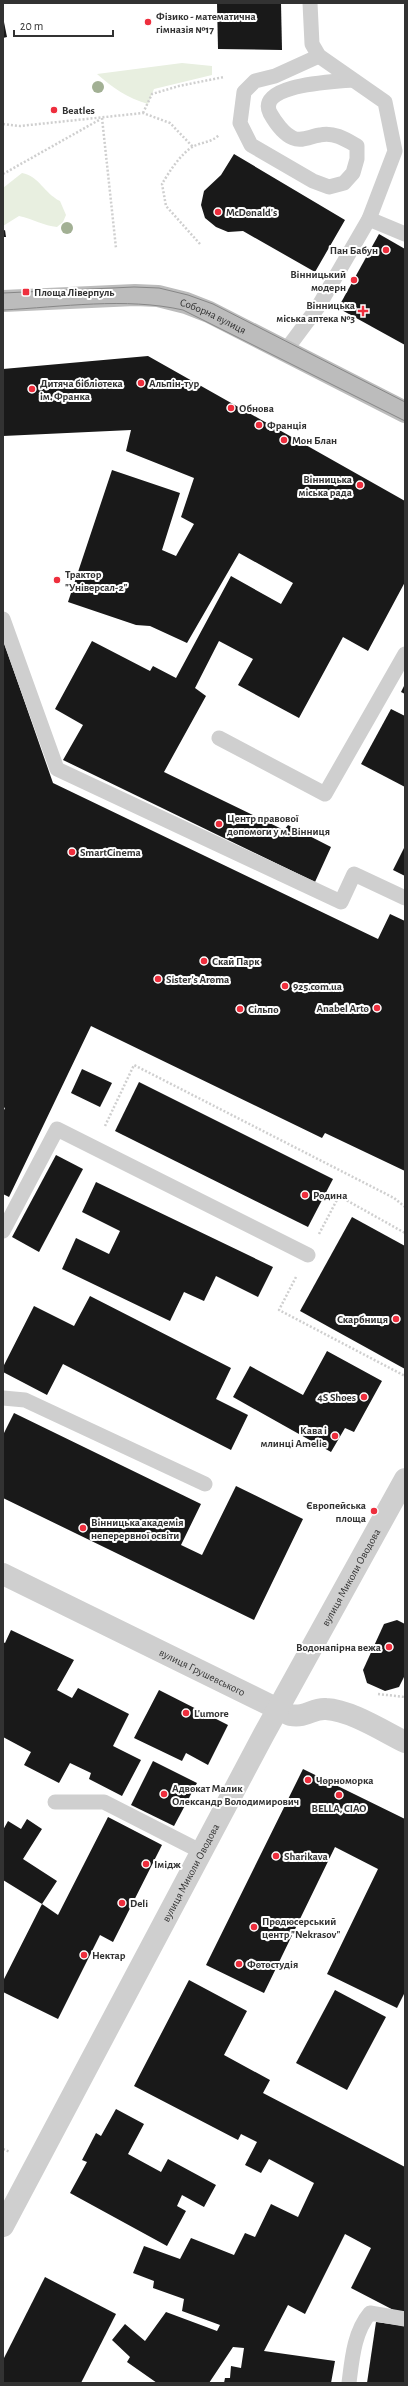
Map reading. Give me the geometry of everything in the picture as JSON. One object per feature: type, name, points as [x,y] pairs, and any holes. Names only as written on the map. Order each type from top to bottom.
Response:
[{"type":"street","name":"Соборна вулиця","points":[[3,302],[135,295],[158,296],[186,303],[209,312],[286,350],[405,412]]},
{"type":"street","name":"вулиця Миколи Оводова","points":[[3,2226],[278,1709],[405,1479]]},
{"type":"street","name":"вулиця Грушевського","points":[[3,1574],[278,1709],[298,1716],[308,1715],[317,1709],[336,1711],[405,1742]]},
{"type":"lane","points":[[286,350],[318,307],[369,219],[396,151],[385,102],[351,80],[319,56],[312,44],[310,3]]},
{"type":"lane","points":[[319,56],[275,76],[255,81],[244,92],[240,123],[251,145],[313,181],[329,187],[344,183],[353,172],[357,159],[357,146],[341,136],[322,134],[300,140],[292,138],[275,122],[269,111],[271,101],[278,92],[288,88],[351,80]]},
{"type":"lane","points":[[369,219],[405,234]]},
{"type":"lane","points":[[3,619],[57,769],[340,902],[354,874],[405,898]]},
{"type":"lane","points":[[219,738],[325,794],[405,654]]},
{"type":"lane","points":[[3,1231],[57,1129],[308,1255]]},
{"type":"lane","points":[[3,1398],[26,1400],[206,1484]]},
{"type":"lane","points":[[55,1802],[104,1802],[202,1852]]},
{"type":"lane","points":[[349,2383],[351,2360],[361,2324],[370,2313],[405,2319]]},
{"type":"path","points":[[3,124],[20,126],[143,113],[170,123],[193,147]]},
{"type":"path","points":[[3,174],[102,118]]},
{"type":"path","points":[[102,118],[116,248]]},
{"type":"path","points":[[200,244],[166,206],[162,184],[172,168],[193,147],[214,140],[223,132]]},
{"type":"path","points":[[94,1148],[134,1066],[394,1198],[405,1207]]},
{"type":"path","points":[[405,1233],[339,1196],[279,1310],[405,1376]]},
{"type":"path","points":[[3,2149],[10,2152]]},
{"type":"green space","points":[[182,63],[212,66],[212,75],[154,89],[148,104],[133,99],[121,92],[97,74]]},
{"type":"green space","points":[[22,173],[33,178],[54,198],[60,201],[66,215],[63,222],[57,227],[19,216],[3,226],[3,188]]},
{"type":"building","points":[[217,3],[281,3],[282,50],[218,49]]},
{"type":"building","points":[[3,17],[7,37],[3,38]]},
{"type":"building","points":[[234,154],[345,220],[315,272],[243,231],[228,232],[216,227],[205,218],[201,205],[204,191],[221,175]]},
{"type":"building","points":[[5,230],[6,237],[3,237],[3,231]]},
{"type":"building","points":[[379,234],[405,249],[405,345],[338,308]]},
{"type":"building","points":[[148,356],[405,501],[405,582],[368,651],[343,637],[299,718],[238,685],[253,659],[219,641],[195,688],[206,696],[164,772],[284,830],[288,825],[331,847],[315,882],[63,760],[83,725],[55,709],[92,641],[150,671],[153,666],[176,678],[231,576],[281,604],[293,583],[239,553],[187,643],[150,626],[136,625],[68,602],[112,470],[180,493],[162,550],[176,556],[194,524],[181,517],[194,478],[126,451],[131,430],[3,436],[3,369]]},
{"type":"building","name":"Скай Парк","points":[[3,640],[53,783],[378,939],[390,914],[405,921],[405,1171],[325,1133],[322,1138],[91,1026],[9,1197],[3,1194],[3,1112],[5,1108],[3,1107]]},
{"type":"building","points":[[405,684],[405,694],[401,692]]},
{"type":"building","points":[[391,709],[405,716],[405,787],[361,764]]},
{"type":"building","points":[[405,846],[405,876],[393,870]]},
{"type":"building","points":[[82,1069],[112,1083],[100,1107],[71,1093]]},
{"type":"building","points":[[139,1082],[333,1179],[308,1227],[115,1131]]},
{"type":"building","points":[[56,1155],[83,1169],[39,1252],[12,1237]]},
{"type":"building","points":[[96,1182],[273,1267],[258,1297],[216,1276],[204,1301],[184,1292],[170,1321],[62,1269],[76,1238],[109,1254],[120,1231],[82,1212]]},
{"type":"building","points":[[352,1217],[405,1246],[405,1369],[300,1311]]},
{"type":"building","points":[[90,1296],[231,1368],[216,1399],[248,1415],[231,1450],[63,1364],[47,1395],[3,1372],[3,1367],[34,1306],[74,1326]]},
{"type":"building","points":[[327,1351],[382,1381],[354,1432],[345,1428],[331,1452],[233,1397],[250,1366],[303,1395]]},
{"type":"building","points":[[14,1413],[201,1504],[181,1545],[202,1555],[236,1486],[303,1519],[254,1620],[3,1498],[3,1435]]},
{"type":"building","name":"Водонапірна вежа","points":[[397,1620],[405,1624],[405,1675],[399,1687],[385,1691],[367,1683],[363,1670],[384,1624]]},
{"type":"building","points":[[11,1630],[74,1660],[57,1690],[72,1698],[78,1688],[129,1714],[113,1746],[141,1760],[122,1796],[89,1779],[91,1773],[70,1763],[59,1783],[24,1765],[31,1752],[3,1737],[3,1642],[5,1643]]},
{"type":"building","points":[[159,1690],[228,1725],[208,1765],[186,1753],[182,1761],[134,1738]]},
{"type":"building","name":"Адвокат Малик Олександр Володимирович","points":[[153,1761],[197,1783],[174,1826],[131,1805]]},
{"type":"building","points":[[303,1769],[405,1819],[405,1992],[397,2008],[327,1974],[378,1869],[335,1847],[264,1993],[206,1965]]},
{"type":"building","points":[[108,1817],[162,1845],[113,1942],[100,1935],[58,2019],[3,1992],[3,1981],[42,1904],[58,1915]]},
{"type":"building","points":[[27,1819],[42,1829],[23,1859],[57,1881],[42,1904],[3,1880],[3,1830],[8,1821],[21,1829]]},
{"type":"building","points":[[189,1980],[247,2011],[224,2055],[270,2080],[263,2093],[405,2167],[405,2316],[351,2288],[371,2248],[345,2234],[305,2314],[288,2305],[264,2351],[335,2361],[331,2383],[224,2383],[225,2378],[230,2378],[231,2366],[241,2368],[244,2348],[233,2347],[209,2383],[157,2383],[127,2362],[130,2357],[112,2340],[125,2324],[145,2341],[166,2312],[217,2331],[220,2325],[182,2311],[184,2299],[153,2288],[154,2281],[133,2273],[144,2246],[180,2259],[191,2238],[234,2255],[245,2233],[255,2237],[271,2204],[298,2217],[314,2183],[269,2159],[261,2173],[245,2165],[257,2142],[241,2134],[238,2140],[134,2086]]},
{"type":"building","points":[[335,1990],[386,2017],[347,2090],[296,2063]]},
{"type":"building","points":[[116,2109],[144,2124],[128,2154],[161,2172],[168,2159],[216,2185],[204,2207],[182,2195],[177,2206],[186,2211],[167,2246],[70,2193],[87,2162],[82,2160],[96,2133],[101,2136]]},
{"type":"building","points":[[45,2277],[116,2314],[81,2383],[3,2383],[3,2360]]},
{"type":"building","points":[[376,2322],[405,2326],[405,2383],[367,2383]]},
{"type":"tram line","points":[[3,293],[134,287],[159,288],[188,295],[213,304],[405,402]]},
{"type":"tram line","points":[[3,310],[116,303],[161,306],[183,310],[405,421]]},
{"type":"place","name":"Фізико - математична гімназія №17","points":[[148,22]]},
{"type":"place","name":"Beatles","points":[[54,110]]},
{"type":"place","name":"McDonald's","points":[[218,212]]},
{"type":"place","name":"Пан Бабун","points":[[386,250]]},
{"type":"place","name":"Вінницький модерн","points":[[354,280]]},
{"type":"place","name":"Площа Ліверпуль","points":[[26,292]]},
{"type":"place","name":"Вінницька міська аптека №3","points":[[363,311]]},
{"type":"place","name":"Альпін-тур","points":[[141,383]]},
{"type":"place","name":"Дитяча бібліотека ім. Франка","points":[[32,389]]},
{"type":"place","name":"Обнова","points":[[231,408]]},
{"type":"place","name":"Франція","points":[[259,425]]},
{"type":"place","name":"Мон Блан","points":[[284,440]]},
{"type":"place","name":"Вінницька міська рада","points":[[360,485]]},
{"type":"place","name":"Трактор \"Універсал-2\"","points":[[57,580]]},
{"type":"place","name":"Центр правової допомоги у м. Вінниця","points":[[219,824]]},
{"type":"place","name":"SmartCinema","points":[[72,852]]},
{"type":"place","name":"Скай Парк","points":[[204,961]]},
{"type":"place","name":"Sister's Aroma","points":[[158,979]]},
{"type":"place","name":"925.com.ua","points":[[285,986]]},
{"type":"place","name":"Anabel Arto","points":[[377,1008]]},
{"type":"place","name":"Сільпо","points":[[240,1009]]},
{"type":"place","name":"Родина","points":[[305,1195]]},
{"type":"place","name":"Скарбниця","points":[[396,1319]]},
{"type":"place","name":"4S Shoes","points":[[364,1397]]},
{"type":"place","name":"Кава і млинці Amelie","points":[[335,1436]]},
{"type":"place","name":"Європейська площа","points":[[374,1511]]},
{"type":"place","name":"Вінницька академія неперервної освіти","points":[[83,1528]]},
{"type":"place","name":"Водонапірна вежа","points":[[389,1647]]},
{"type":"place","name":"L'umore","points":[[186,1713]]},
{"type":"place","name":"Чорноморка","points":[[308,1780]]},
{"type":"place","name":"Адвокат Малик Олександр Володимирович","points":[[164,1794]]},
{"type":"place","name":"BELLA, CIAO","points":[[339,1795]]},
{"type":"place","name":"Sharikava","points":[[276,1856]]},
{"type":"place","name":"Імідж","points":[[146,1864]]},
{"type":"place","name":"Deli","points":[[122,1903]]},
{"type":"place","name":"Продюсерський центр \"Nekrasov\"","points":[[254,1927]]},
{"type":"place","name":"Нектар","points":[[84,1955]]},
{"type":"place","name":"Фотостудія","points":[[239,1964]]}]
